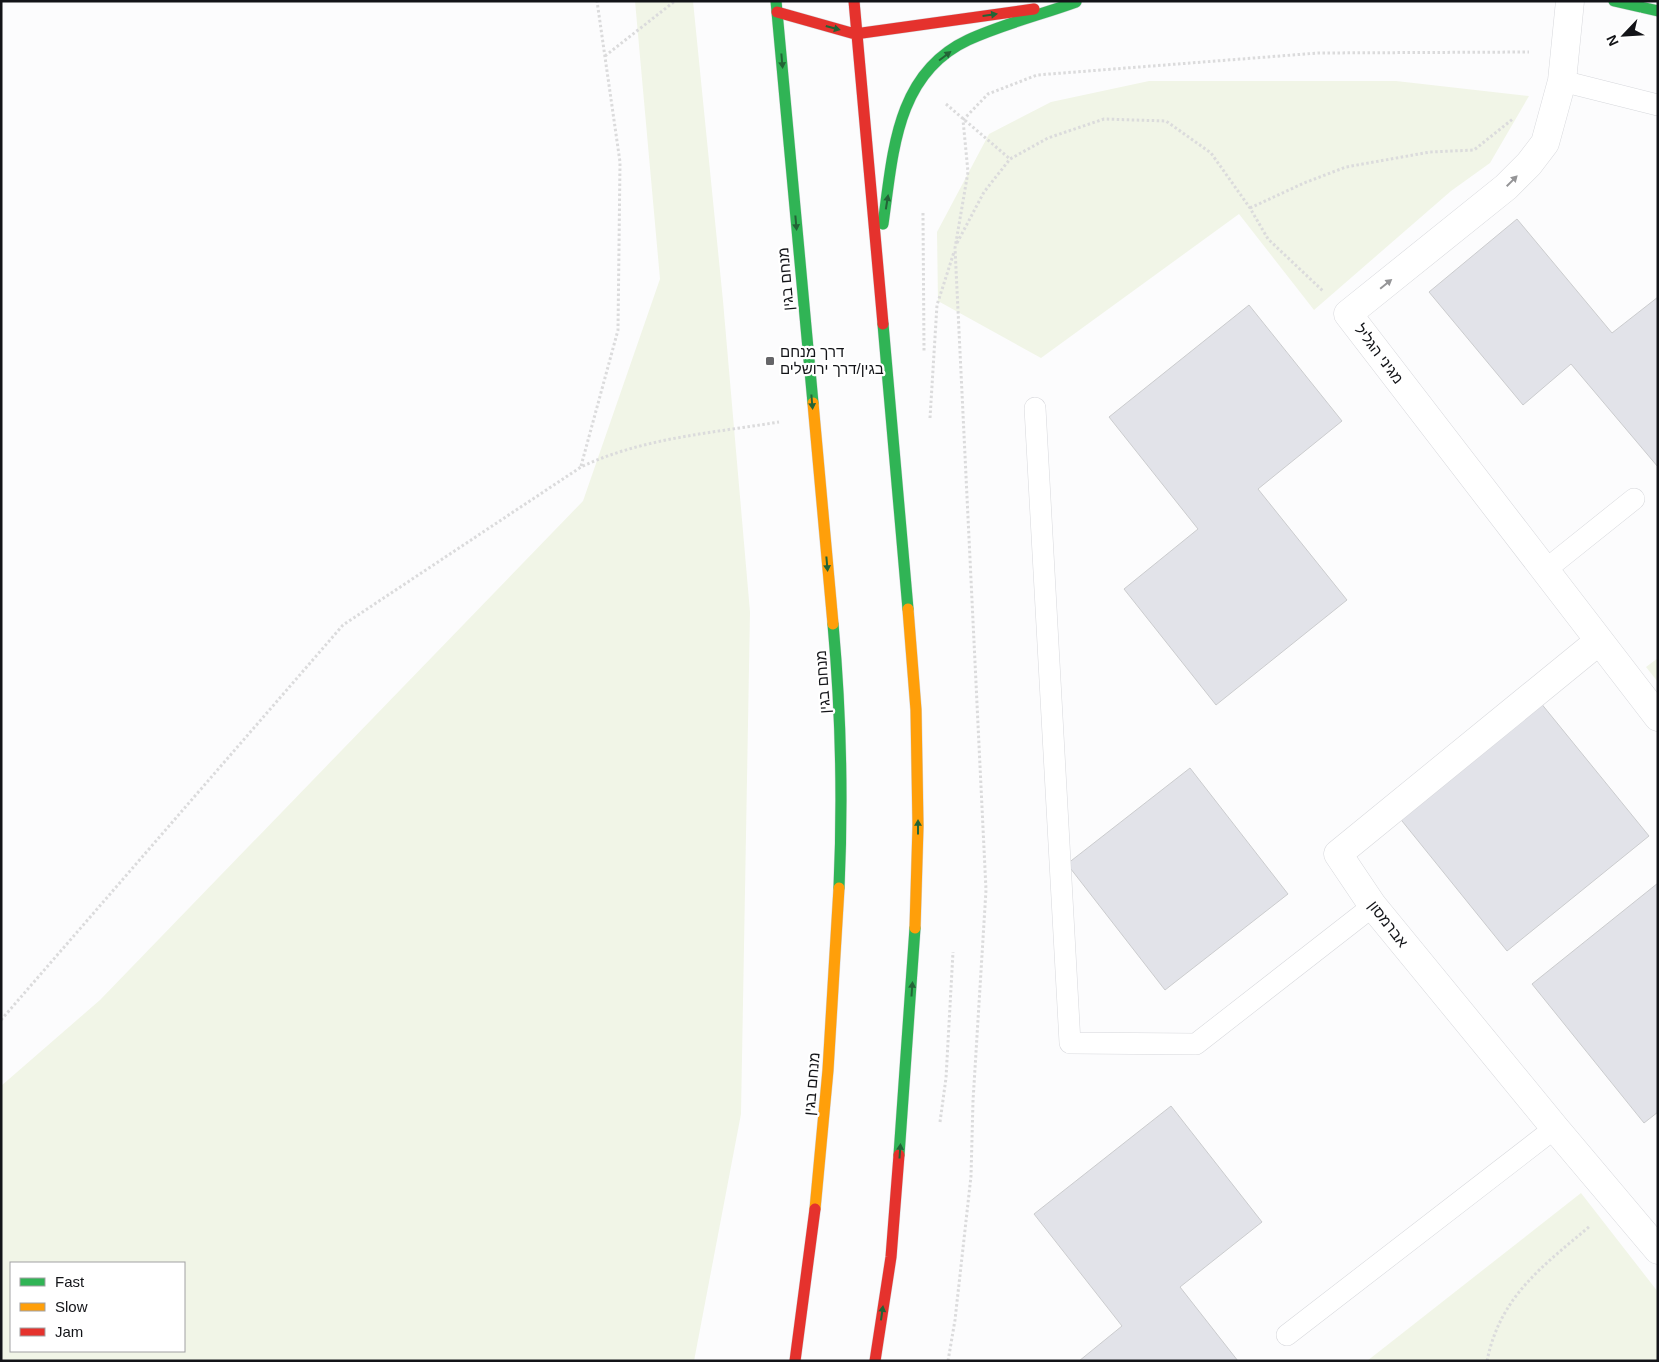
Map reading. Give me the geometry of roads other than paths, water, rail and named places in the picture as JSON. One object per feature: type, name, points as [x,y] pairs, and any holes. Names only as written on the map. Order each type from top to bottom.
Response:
[{"type":"main road","points":[[854,1],[915,700],[918,826],[915,938],[898,1174],[890,1257],[875,1361]]},
{"type":"main road","points":[[777,7],[856,34],[1088,1]]},
{"type":"main road","points":[[1614,1],[1658,12]]},
{"type":"main road","points":[[877,268],[895,154],[904,115],[913,89],[926,71],[966,41],[1076,2]]},
{"type":"main road","points":[[777,7],[795,5]]},
{"type":"main road","name":"מנחם בגין","points":[[777,7],[840,703],[842,817],[837,940],[828,1070],[817,1193],[795,1361]]},
{"type":"street","name":"מגיני הגליל","points":[[1570,1],[1562,80],[1545,143],[1529,164],[1506,187],[1348,314],[1658,717]]},
{"type":"street","name":"אברמסון","points":[[1599,641],[1338,854],[1373,906],[1658,1250]]},
{"type":"lane","points":[[1562,80],[1658,105]]},
{"type":"lane","points":[[1035,408],[1070,1043],[1196,1044],[1373,906]]},
{"type":"lane","points":[[1544,571],[1634,499]]},
{"type":"lane","points":[[1287,1335],[1555,1128]]},
{"type":"place","name":"דרך מנחם בגין/דרך ירושלים","points":[[770,361]]}]
